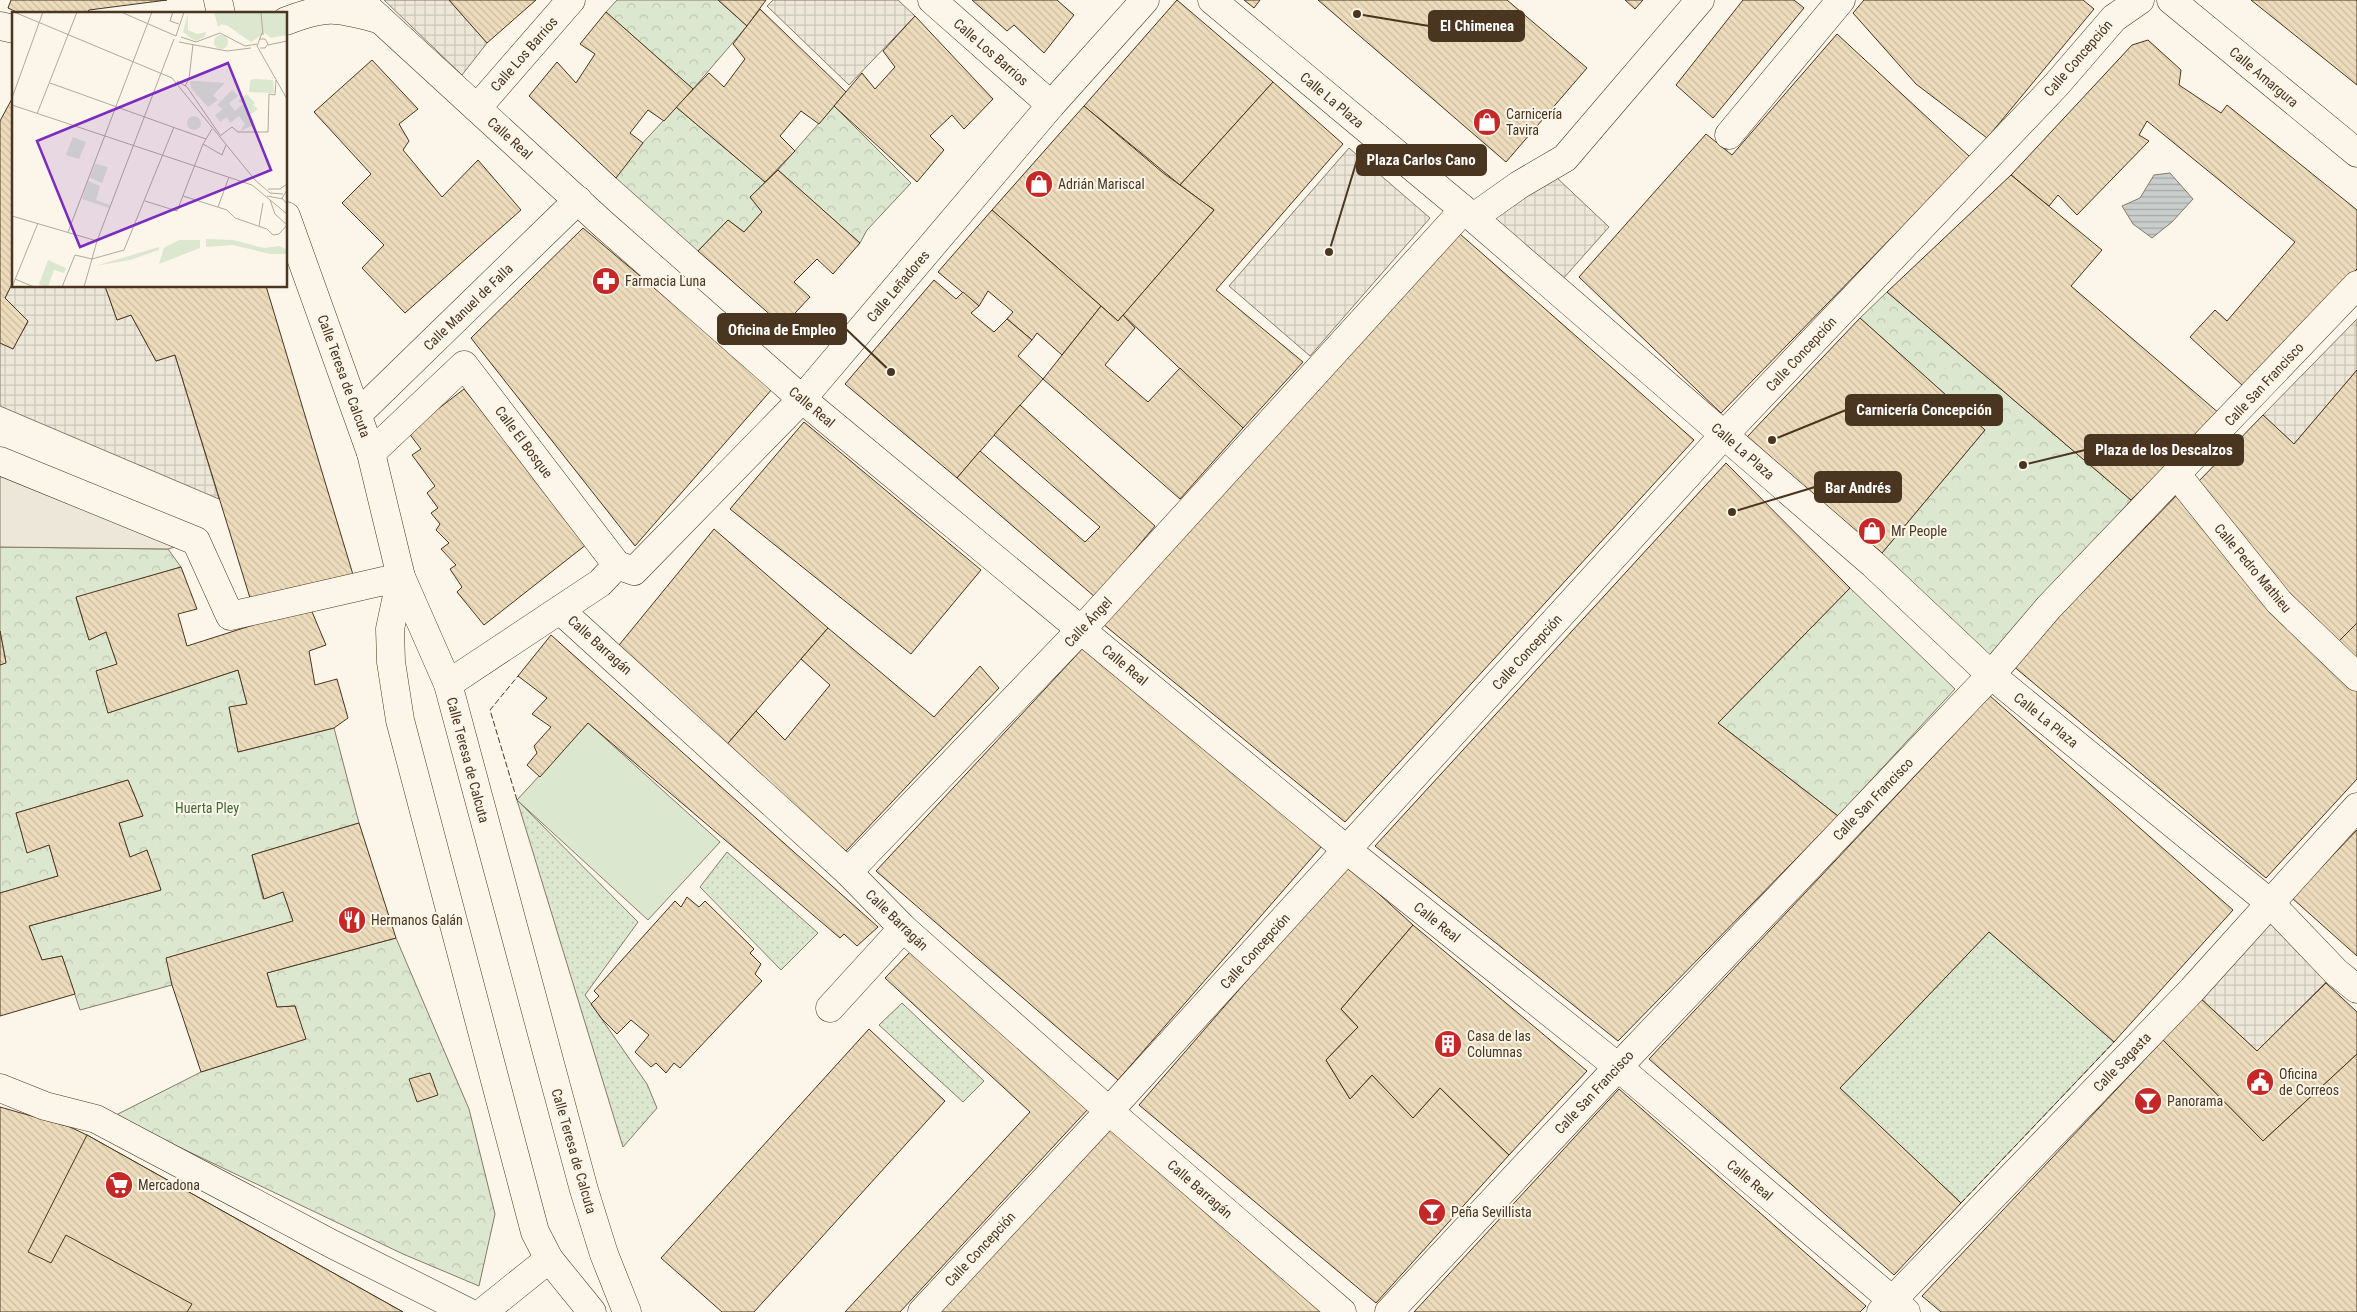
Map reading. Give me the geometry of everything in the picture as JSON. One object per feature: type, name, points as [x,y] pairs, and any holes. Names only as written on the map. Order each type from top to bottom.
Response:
[{"type":"street","name":"Calle Real","points":[[359,0],[578,200],[802,399],[1347,850],[1618,1067],[1893,1308]]},
{"type":"street","name":"Calle Los Barrios","points":[[477,108],[571,0]]},
{"type":"street","name":"Calle Los Barrios","points":[[932,0],[1051,104]]},
{"type":"street","name":"Calle Leñadores","points":[[617,565],[634,571],[802,399],[1051,104],[1144,0]]},
{"type":"street","name":"Calle La Plaza","points":[[1212,0],[1469,214],[1874,564],[1992,675],[2270,903],[2336,972],[2357,989]]},
{"type":"street","name":"Calle Ángel","points":[[848,872],[1080,630],[1459,215],[1478,214],[1520,185],[1565,158],[1700,0]]},
{"type":"street","name":"Calle Concepción","points":[[922,1312],[1347,850],[1724,435],[2056,84],[2114,18],[2140,0]]},
{"type":"street","name":"Calle Amargura","points":[[2171,0],[2357,153]]},
{"type":"street","points":[[1729,135],[1835,2]]},
{"type":"street","points":[[288,20],[310,12],[334,8],[379,19]]},
{"type":"street","name":"Calle Manuel de Falla","points":[[358,414],[578,200]]},
{"type":"street","name":"Calle Teresa de Calcuta","points":[[288,222],[371,453],[400,577],[448,684],[584,1190],[604,1254],[627,1312]]},
{"type":"street","name":"Calle San Francisco","points":[[1389,1312],[1618,1067],[1992,675],[2049,607],[2357,285]]},
{"type":"street","name":"Calle El Bosque","points":[[440,334],[617,565]]},
{"type":"street","points":[[371,453],[464,364]]},
{"type":"street","points":[[0,461],[196,541],[230,616],[400,577],[390,629],[391,662],[400,720],[535,1232],[549,1259],[592,1312]]},
{"type":"street","name":"Calle Pedro Mathieu","points":[[2177,475],[2279,602],[2357,677]]},
{"type":"street","points":[[560,610],[600,584],[617,565]]},
{"type":"street","name":"Calle Barragán","points":[[448,684],[560,610],[848,872],[903,928],[1342,1312]]},
{"type":"street","name":"Calle Sagasta","points":[[1893,1308],[2192,990],[2357,807]]},
{"type":"street","points":[[830,1008],[903,928]]},
{"type":"street","points":[[0,1088],[45,1106],[96,1119],[332,1244],[468,1312]]},
{"type":"street","points":[[483,1312],[549,1259]]},
{"type":"green space","points":[[617,0],[718,0],[747,26],[693,89],[606,12]]},
{"type":"green space","points":[[834,106],[911,183],[867,230],[860,243],[778,170]]},
{"type":"green space","points":[[676,107],[765,182],[750,197],[762,212],[744,232],[728,220],[698,251],[616,178],[625,162]]},
{"type":"green space","points":[[1887,292],[2131,500],[1993,661],[1883,560],[1882,553],[1985,430],[1860,318]]},
{"type":"green space","name":"Huerta Pley","points":[[0,547],[168,549],[181,567],[76,598],[89,640],[106,632],[117,664],[108,713],[238,670],[247,704],[229,708],[238,752],[334,728],[359,823],[252,855],[263,899],[283,892],[293,921],[167,958],[172,985],[80,1010],[62,956],[42,960],[29,926],[161,890],[147,851],[130,857],[119,823],[143,816],[128,780],[16,813],[27,852],[49,845],[58,876],[0,893],[0,665],[6,662],[0,631]]},
{"type":"green space","points":[[1850,588],[1955,689],[1838,816],[1718,723]]},
{"type":"green space","points":[[588,723],[720,842],[648,920],[517,800]]},
{"type":"green space","points":[[517,800],[638,922],[585,995],[647,1084],[657,1108],[623,1147]]},
{"type":"green space","points":[[727,852],[818,933],[781,970],[700,887]]},
{"type":"green space","points":[[1989,932],[2114,1042],[1961,1203],[1840,1088]]},
{"type":"green space","points":[[396,938],[469,1109],[495,1214],[479,1286],[403,1254],[114,1116],[201,1072],[305,1039],[295,1006],[277,1007],[267,973]]},
{"type":"green space","points":[[902,1003],[984,1081],[963,1102],[879,1025]]},
{"type":"shaded area","points":[[384,0],[449,0],[487,43],[462,75]]},
{"type":"shaded area","points":[[773,0],[898,0],[915,16],[849,85],[767,6]]},
{"type":"shaded area","points":[[1349,148],[1430,218],[1310,356],[1229,286]]},
{"type":"shaded area","points":[[2170,173],[2193,199],[2172,222],[2152,238],[2133,224],[2122,206],[2140,198],[2154,175]]},
{"type":"shaded area","points":[[1555,176],[1609,227],[1562,280],[1488,223]]},
{"type":"shaded area","points":[[12,284],[12,288],[106,288],[117,320],[131,315],[156,361],[175,355],[219,499],[0,406],[0,343],[13,348],[28,322],[5,298]]},
{"type":"shaded area","points":[[2357,319],[2357,370],[2294,444],[2263,415]]},
{"type":"shaded area","points":[[0,455],[196,541],[168,549],[0,547]]},
{"type":"shaded area","points":[[2270,903],[2336,972],[2257,1051],[2192,990]]},
{"type":"building","points":[[11,0],[167,0],[89,10],[87,12],[17,12],[8,8]]},
{"type":"building","points":[[449,0],[536,0],[487,43]]},
{"type":"building","points":[[718,0],[766,0],[747,26]]},
{"type":"building","points":[[972,0],[1057,0],[1074,15],[1044,53],[1014,25],[1007,31]]},
{"type":"building","points":[[1177,0],[1273,82],[1180,185],[1084,106]]},
{"type":"building","points":[[1244,0],[1260,0],[1254,8]]},
{"type":"building","points":[[1318,0],[1507,0],[1587,68],[1506,162]]},
{"type":"building","points":[[1625,0],[1643,0],[1635,9]]},
{"type":"building","points":[[1743,0],[1794,0],[1804,8],[1713,118],[1676,85]]},
{"type":"building","points":[[1864,0],[2083,0],[2094,9],[1987,138],[1916,84],[1853,13]]},
{"type":"building","points":[[2251,0],[2357,0],[2357,85]]},
{"type":"building","points":[[760,9],[846,92],[819,124],[801,111],[780,136],[795,151],[765,182],[676,107],[709,73],[724,87],[745,59],[733,44]]},
{"type":"building","points":[[606,12],[693,89],[664,121],[648,110],[630,133],[643,143],[616,178],[529,96],[557,62],[576,83],[595,54],[580,44]]},
{"type":"building","points":[[915,16],[993,99],[964,129],[952,115],[930,136],[944,150],[917,182],[834,106],[862,73],[875,89],[895,67],[883,51]]},
{"type":"building","points":[[1837,34],[1970,157],[1721,413],[1579,277],[1706,134],[1732,155]]},
{"type":"building","points":[[2148,40],[2181,70],[2179,85],[2221,113],[2227,105],[2357,210],[2357,269],[2243,386],[2190,337],[2215,310],[2227,321],[2295,242],[2147,121],[2139,135],[2149,141],[2077,215],[2058,195],[2049,206],[2011,175],[2132,45]]},
{"type":"building","points":[[372,60],[418,109],[399,124],[409,141],[403,150],[442,197],[478,160],[521,210],[405,313],[362,268],[384,245],[342,203],[371,174],[314,112]]},
{"type":"building","points":[[1273,82],[1343,144],[1216,290],[1303,362],[1243,428],[1123,315],[1214,210],[1180,185]]},
{"type":"building","points":[[12,99],[12,284],[5,298],[28,321],[13,349],[0,343],[0,121]]},
{"type":"building","points":[[1084,106],[1162,172],[1214,210],[1118,321],[992,210]]},
{"type":"building","points":[[778,170],[860,243],[833,274],[817,259],[794,282],[810,297],[783,326],[698,251],[728,220],[744,232],[762,212],[750,197]]},
{"type":"building","points":[[2011,175],[2102,250],[2071,286],[2220,414],[2131,500],[1887,292]]},
{"type":"building","points":[[992,210],[1101,306],[1062,355],[1037,333],[1032,340],[1007,319],[1013,312],[988,291],[979,306],[938,272]]},
{"type":"building","points":[[583,228],[773,388],[635,546],[471,338]]},
{"type":"building","points":[[1460,234],[1694,440],[1345,822],[1103,624]]},
{"type":"building","points":[[934,280],[956,299],[963,292],[979,306],[971,313],[994,332],[1007,319],[1032,340],[1018,356],[1043,379],[957,478],[845,384]]},
{"type":"building","points":[[106,288],[267,288],[354,578],[250,598],[175,355],[156,361],[131,315],[117,320]]},
{"type":"building","points":[[1101,306],[1118,321],[1123,315],[1135,328],[1105,365],[1148,402],[1180,368],[1243,428],[1180,499],[1043,379]]},
{"type":"building","points":[[1860,318],[1985,430],[1882,553],[1747,437]]},
{"type":"building","points":[[2357,370],[2357,623],[2336,644],[2301,610],[2197,483],[2263,415],[2294,444]]},
{"type":"building","points":[[464,389],[587,544],[484,625],[457,592],[462,587],[450,569],[456,565],[441,549],[449,543],[436,530],[440,524],[431,513],[438,508],[427,493],[435,486],[412,455],[421,449],[408,432]]},
{"type":"building","points":[[1020,405],[1155,526],[1095,597],[957,478],[980,451],[1085,542],[1100,527],[994,435]]},
{"type":"building","points":[[804,422],[981,570],[911,654],[730,509]]},
{"type":"building","points":[[1726,463],[1850,588],[1718,723],[1838,816],[1618,1041],[1375,846]]},
{"type":"building","points":[[2179,493],[2357,690],[2357,779],[2266,878],[2012,665]]},
{"type":"building","points":[[714,529],[828,628],[723,749],[615,650]]},
{"type":"building","points":[[181,567],[197,609],[178,614],[187,646],[310,607],[326,645],[309,651],[315,685],[337,679],[348,718],[334,728],[238,752],[229,707],[247,704],[238,670],[108,713],[96,671],[117,664],[106,632],[89,640],[76,597]]},
{"type":"building","points":[[2357,623],[2357,665],[2336,644]]},
{"type":"building","points":[[828,628],[934,717],[980,666],[999,688],[846,851],[723,749],[756,711],[785,740],[830,685],[801,659]]},
{"type":"building","points":[[0,631],[6,663],[0,665]]},
{"type":"building","points":[[551,635],[878,927],[857,946],[844,934],[840,938],[588,723],[540,777],[527,765],[537,753],[534,746],[551,727],[532,714],[547,698],[518,676]]},
{"type":"building","points":[[1084,647],[1322,846],[1118,1080],[876,871]]},
{"type":"building","points":[[1990,696],[2233,910],[2114,1042],[1989,932],[1840,1088],[1961,1203],[1894,1275],[1649,1059]]},
{"type":"building","points":[[128,780],[143,816],[119,823],[130,857],[147,850],[161,890],[29,926],[42,960],[62,956],[75,994],[0,1016],[0,893],[58,876],[49,845],[27,853],[16,813]]},
{"type":"building","points":[[359,823],[396,938],[267,973],[277,1007],[295,1006],[306,1039],[201,1072],[172,985],[166,958],[293,921],[283,892],[264,899],[252,855]]},
{"type":"building","points":[[2357,830],[2357,956],[2292,898]]},
{"type":"building","points":[[1347,865],[1413,925],[1341,1009],[1358,1027],[1326,1060],[1350,1099],[1372,1075],[1413,1118],[1440,1088],[1509,1155],[1376,1303],[1139,1105]]},
{"type":"building","points":[[687,897],[699,907],[705,901],[754,949],[750,953],[761,964],[755,974],[762,981],[680,1068],[674,1063],[666,1073],[656,1063],[651,1067],[635,1052],[649,1035],[631,1020],[617,1034],[602,1019],[591,1004],[599,996],[594,991],[675,901],[681,907]]},
{"type":"building","name":"Casa de las Columnas","points":[[1413,925],[1587,1071],[1509,1155],[1440,1088],[1413,1118],[1372,1075],[1350,1099],[1326,1060],[1358,1027],[1341,1009]]},
{"type":"building","points":[[910,952],[1089,1108],[900,1312],[845,1312],[1030,1112],[885,978]]},
{"type":"building","points":[[2326,983],[2357,1012],[2357,1054],[2263,1141],[2163,1040],[2200,998],[2257,1051]]},
{"type":"building","points":[[869,1029],[945,1101],[754,1312],[722,1312],[661,1258]]},
{"type":"building","points":[[2163,1040],[2263,1141],[2357,1054],[2357,1312],[1941,1312],[1922,1296]]},
{"type":"building","points":[[430,1073],[438,1095],[417,1102],[409,1079]]},
{"type":"building","points":[[1619,1089],[1866,1306],[1860,1312],[1414,1312]]},
{"type":"building","name":"Mercadona","points":[[0,1107],[70,1127],[87,1135],[403,1312],[0,1312]]},
{"type":"building","points":[[1111,1126],[1323,1312],[940,1312]]},
{"type":"building","name":"Mercadona","points":[[87,1135],[403,1312],[187,1312],[192,1304],[66,1235],[51,1263],[28,1252]]},
{"type":"fence","points":[[517,800],[490,710],[518,676]]},
{"type":"fence","points":[[1961,1203],[2114,1042]]},
{"type":"place","name":"El Chimenea","points":[[1357,14]]},
{"type":"place","name":"Carnicería Tavira","points":[[1487,122]]},
{"type":"place","name":"Adrián Mariscal","points":[[1039,184]]},
{"type":"place","name":"Plaza Carlos Cano","points":[[1329,252]]},
{"type":"place","name":"Farmacia Luna","points":[[606,281]]},
{"type":"place","name":"Oficina de Empleo","points":[[891,372]]},
{"type":"place","name":"Carnicería Concepción","points":[[1772,440]]},
{"type":"place","name":"Plaza de los Descalzos","points":[[2023,465]]},
{"type":"place","name":"Bar Andrés","points":[[1732,512]]},
{"type":"place","name":"Mr People","points":[[1872,531]]},
{"type":"place","name":"Hermanos Galán","points":[[352,920]]},
{"type":"place","name":"Casa de las Columnas","points":[[1448,1044]]},
{"type":"place","name":"Oficina de Correos","points":[[2260,1082]]},
{"type":"place","name":"Panorama","points":[[2148,1101]]},
{"type":"place","name":"Mercadona","points":[[119,1185]]},
{"type":"place","name":"Peña Sevillista","points":[[1432,1212]]}]
